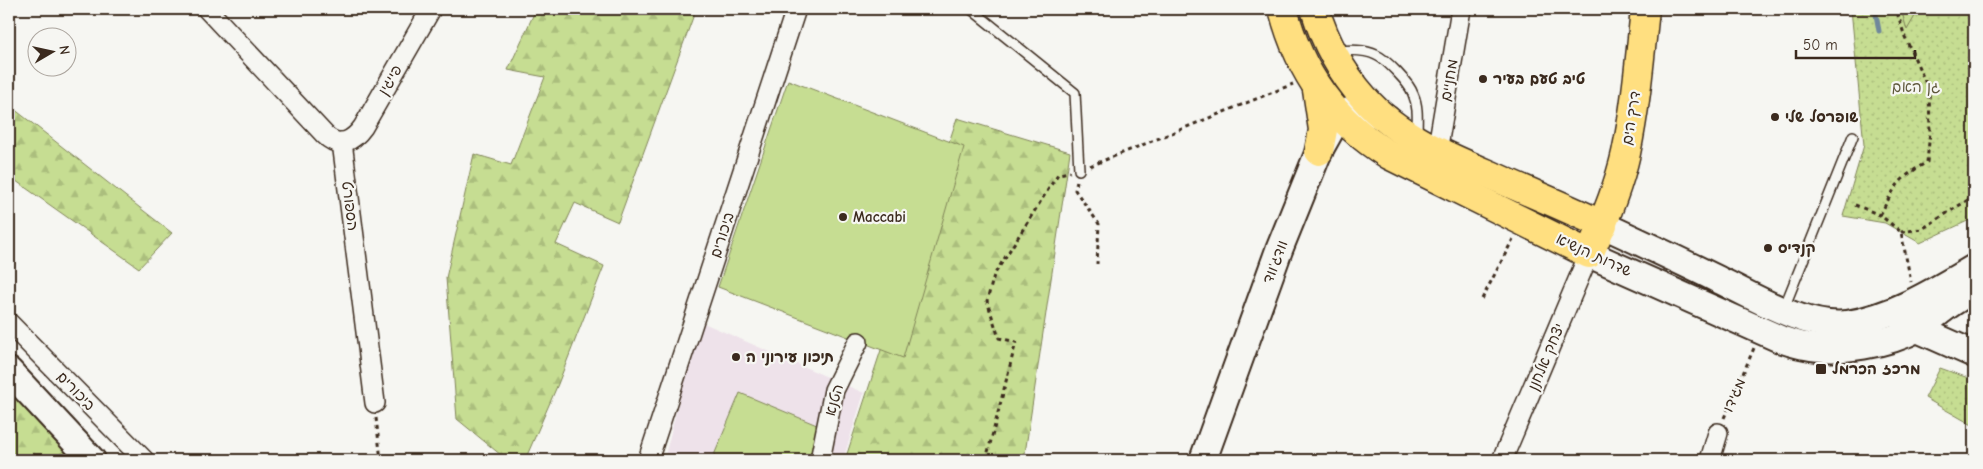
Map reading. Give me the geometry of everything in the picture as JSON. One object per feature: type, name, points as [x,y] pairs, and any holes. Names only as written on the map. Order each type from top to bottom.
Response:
[{"type":"main road","name":"שדרות הנשיא","points":[[1316,9],[1324,35],[1332,52],[1357,90],[1387,119],[1427,145],[1603,225]]},
{"type":"main road","name":"דרך הים","points":[[1590,254],[1603,225],[1626,154],[1632,120],[1645,9]]},
{"type":"main road","name":"שדרות הנשיא","points":[[1282,16],[1309,85],[1359,135],[1389,155],[1590,254]]},
{"type":"main road","points":[[1309,85],[1321,106],[1323,130],[1319,151]]},
{"type":"main road","points":[[1578,214],[1594,207],[1617,186]]},
{"type":"street","points":[[207,9],[330,139],[342,142]]},
{"type":"street","name":"פייגין","points":[[342,142],[354,138],[363,127],[430,9]]},
{"type":"street","name":"ביכורים","points":[[648,460],[796,9]]},
{"type":"street","points":[[1282,16],[1297,16],[1316,9]]},
{"type":"street","name":"מחניים","points":[[1427,145],[1457,14]]},
{"type":"street","points":[[1340,118],[1345,112],[1368,110],[1387,119]]},
{"type":"street","name":"וודג'ווד","points":[[1203,460],[1279,250],[1319,151],[1333,126],[1340,118]]},
{"type":"street","name":"הספורט","points":[[342,142],[375,403]]},
{"type":"street","name":"שדרות הנשיא","points":[[1603,225],[1782,310],[1814,322],[1831,324],[1846,324],[1884,315],[1910,304],[1974,268]]},
{"type":"street","name":"שדרות הנשיא","points":[[1590,254],[1762,331],[1806,346],[1823,348],[1842,348],[1871,344],[1918,328],[1974,289]]},
{"type":"street","name":"יצחק אלחנן","points":[[1502,460],[1590,254]]},
{"type":"street","points":[[1951,304],[1946,318],[1947,330],[1951,339],[1968,351]]},
{"type":"street","points":[[1864,320],[1900,322],[1918,328],[1968,351]]},
{"type":"street","name":"ביכורים","points":[[9,322],[144,460]]},
{"type":"street","name":"הטנא","points":[[820,460],[834,390],[858,342]]},
{"type":"street","points":[[9,371],[92,460]]},
{"type":"street","points":[[1710,460],[1718,432]]},
{"type":"lane","points":[[972,9],[1075,93],[1079,170]]},
{"type":"lane","points":[[1332,52],[1357,50],[1376,55],[1408,83],[1414,95],[1427,145]]},
{"type":"lane","points":[[1782,310],[1853,136]]},
{"type":"path","points":[[1880,215],[1893,189],[1904,175],[1927,162],[1930,146],[1929,90],[1905,38],[1896,9]]},
{"type":"path","points":[[986,460],[1016,342],[1000,338],[988,301],[994,275],[1058,174],[1079,170],[1309,85]]},
{"type":"path","points":[[1079,170],[1075,190],[1099,224],[1097,264]]},
{"type":"path","points":[[1901,232],[1922,229],[1974,196]]},
{"type":"path","points":[[1856,205],[1880,215],[1901,232],[1911,284]]},
{"type":"path","points":[[1482,299],[1522,221]]},
{"type":"path","name":"מגידו","points":[[1718,432],[1762,331]]},
{"type":"path","points":[[375,403],[381,460]]},
{"type":"shaded area","name":"תיכון עירוני ה","points":[[699,321],[864,393],[843,460],[664,460]]},
{"type":"green space","points":[[536,9],[696,9],[618,222],[575,203],[556,244],[604,266],[558,384],[525,460],[507,460],[457,419],[446,278],[474,154],[511,165],[545,77],[508,70]]},
{"type":"green space","name":"גן האם","points":[[1851,9],[1901,9],[1907,29],[1919,9],[1974,9],[1974,218],[1920,243],[1885,223],[1843,216],[1864,145]]},
{"type":"green space","points":[[1901,9],[1919,9],[1907,30]]},
{"type":"green space","name":"Maccabi","points":[[788,80],[964,147],[903,358],[718,287]]},
{"type":"green space","points":[[9,105],[172,233],[139,268],[9,176]]},
{"type":"green space","points":[[957,118],[1070,152],[1024,460],[845,460]]},
{"type":"green space","points":[[9,353],[96,460],[9,460]]},
{"type":"green space","points":[[1940,368],[1974,380],[1974,426],[1925,398]]},
{"type":"green space","points":[[740,393],[824,428],[811,460],[712,460]]},
{"type":"waterway","points":[[1875,9],[1879,31]]},
{"type":"place","name":"טיב טעם בעיר","points":[[1483,79]]},
{"type":"place","name":"שופרסל שלי","points":[[1775,117]]},
{"type":"place","name":"Maccabi","points":[[843,217]]},
{"type":"place","name":"קנדיס","points":[[1768,248]]},
{"type":"place","name":"תיכון עירוני ה","points":[[736,357]]},
{"type":"place","name":"מרכז הכרמל","points":[[1821,369]]}]
